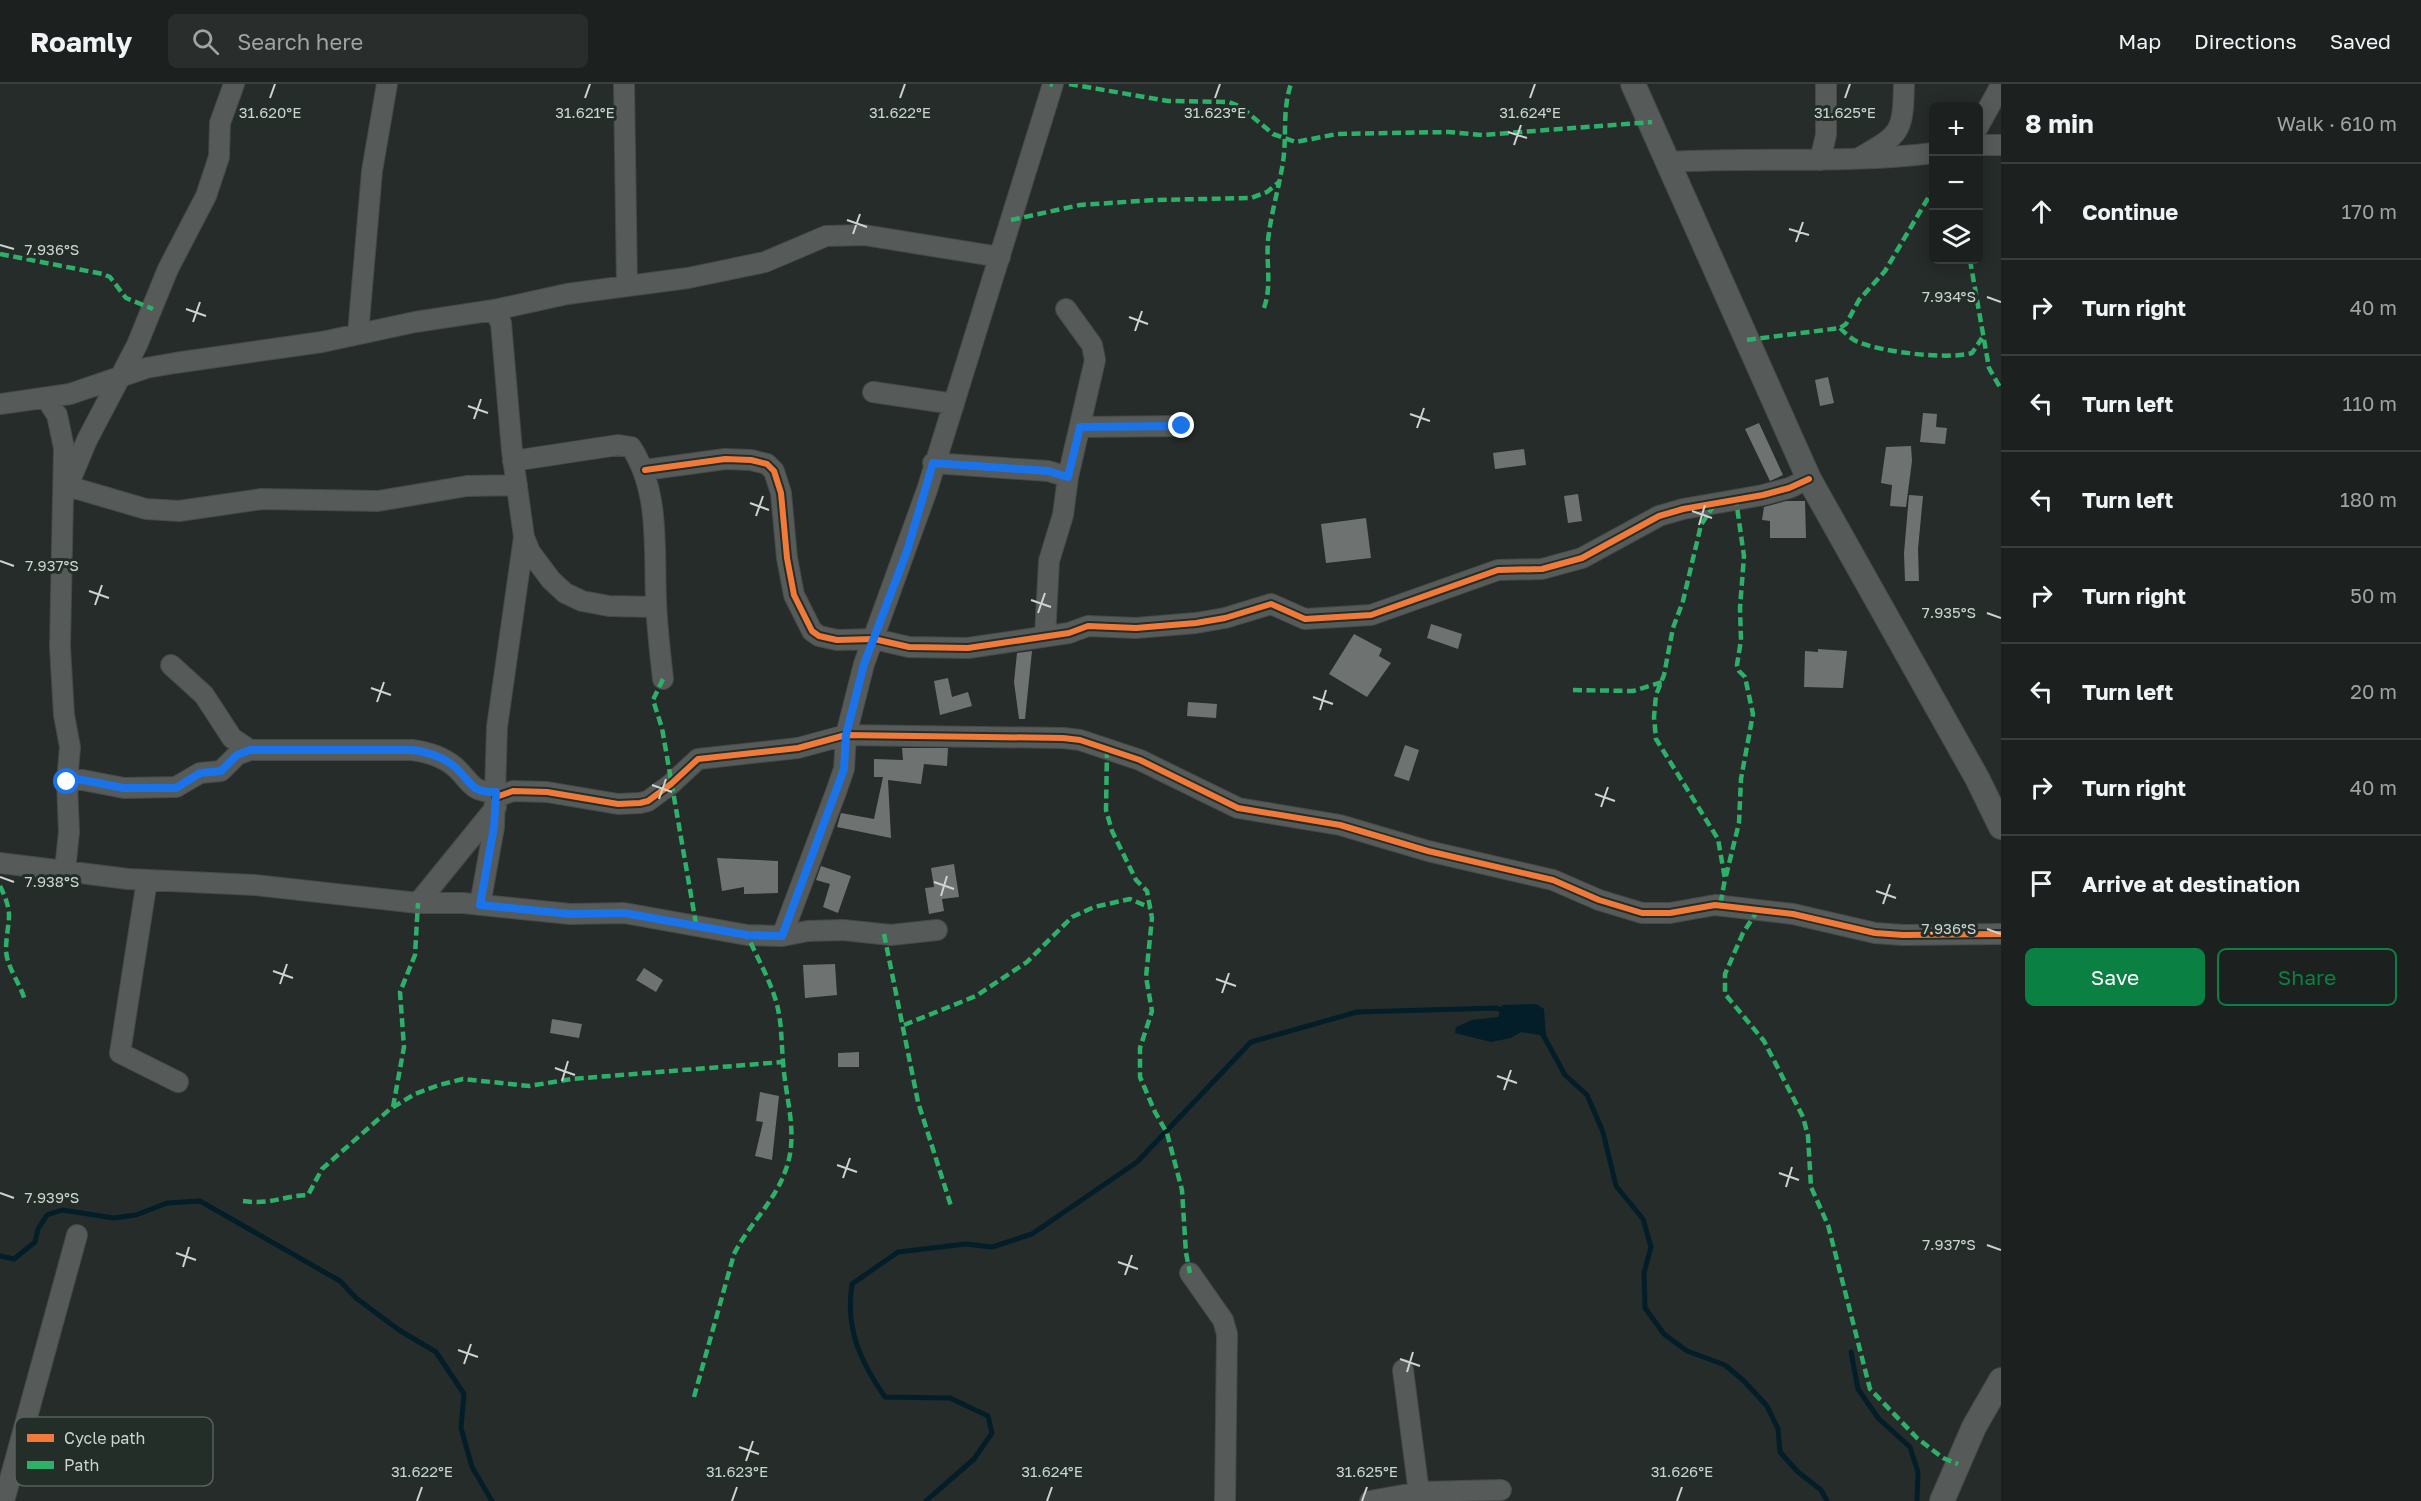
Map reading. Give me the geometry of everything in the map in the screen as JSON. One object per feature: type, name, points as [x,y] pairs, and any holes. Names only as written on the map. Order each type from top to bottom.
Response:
[{"type":"street","points":[[66,486],[145,327],[168,269],[214,174],[219,157],[220,123],[234,84]]},
{"type":"street","points":[[358,334],[372,171],[387,84]]},
{"type":"street","points":[[624,84],[627,285]]},
{"type":"street","points":[[782,936],[840,781],[846,735],[864,664],[907,551],[1053,84]]},
{"type":"street","points":[[1633,84],[1809,478],[1977,778],[2001,827]]},
{"type":"street","points":[[1820,160],[1826,135],[1826,84]]},
{"type":"street","points":[[1856,160],[1898,132],[1902,124],[1904,84]]},
{"type":"street","points":[[1983,118],[2001,85]]},
{"type":"street","points":[[1983,145],[2001,144]]},
{"type":"street","points":[[1669,162],[1739,158],[1856,160],[1929,153]]},
{"type":"street","points":[[0,404],[70,394],[121,377],[175,363],[322,342],[627,285],[688,278],[765,262],[806,243],[841,234],[892,239],[1000,257]]},
{"type":"street","points":[[1045,636],[1049,561],[1063,516],[1068,477],[1096,353],[1066,309]]},
{"type":"street","points":[[480,905],[496,799],[497,727],[524,537],[507,409],[503,336],[501,323],[494,310]]},
{"type":"street","points":[[873,392],[954,404]]},
{"type":"street","points":[[46,398],[57,415],[62,434],[66,486],[60,534],[60,647],[64,715],[70,747],[67,777],[69,832],[64,870]]},
{"type":"street","points":[[1080,427],[1182,426]]},
{"type":"street","points":[[513,461],[624,445],[631,447],[645,470],[653,519],[656,606],[663,679]]},
{"type":"street","points":[[645,470],[726,459],[751,459],[767,464],[774,471],[781,493],[787,558],[794,595],[812,631],[819,636],[837,640],[874,639],[909,647],[939,649],[968,648],[1069,633],[1088,626],[1136,628],[1196,623],[1225,618],[1271,604],[1305,620],[1371,615],[1498,570],[1542,569],[1582,558],[1659,516],[1683,509],[1763,495],[1809,478]]},
{"type":"street","points":[[933,463],[1048,471],[1068,477]]},
{"type":"street","points":[[66,486],[109,500],[146,508],[179,511],[262,500],[378,501],[467,486],[517,484]]},
{"type":"street","points":[[524,537],[536,561],[565,593],[582,601],[609,606],[656,606]]},
{"type":"street","points":[[171,665],[204,695],[232,738],[250,750]]},
{"type":"street","points":[[418,903],[496,799],[513,791],[547,792],[618,804],[640,803],[648,801],[671,784],[698,759],[798,748],[846,735],[1080,741],[1140,760],[1238,808],[1340,825],[1428,851],[1553,880],[1599,900],[1642,913],[1670,913],[1715,905],[1793,914],[1875,933],[1919,936],[2001,934]]},
{"type":"street","points":[[67,777],[124,788],[176,788],[200,773],[221,771],[237,755],[250,750],[412,750],[433,753],[457,769],[469,785],[496,799]]},
{"type":"street","points":[[0,863],[22,868],[64,870],[147,880],[254,885],[418,903],[480,905],[570,914],[624,913],[747,935],[782,936],[808,931],[843,930],[891,935],[938,930]]},
{"type":"street","points":[[147,880],[120,1053],[178,1082]]},
{"type":"street","points":[[27,1417],[77,1235]]},
{"type":"street","points":[[1190,1273],[1223,1320],[1227,1334],[1225,1501]]},
{"type":"street","points":[[1403,1370],[1420,1497]]},
{"type":"street","points":[[1946,1492],[1974,1426],[2001,1380]]},
{"type":"street","points":[[4,1501],[15,1461]]},
{"type":"street","points":[[1370,1501],[1501,1490]]},
{"type":"water","points":[[1536,1004],[1544,1009],[1546,1036],[1521,1032],[1511,1038],[1491,1042],[1455,1033],[1456,1027],[1472,1020],[1498,1017],[1502,1005]]},
{"type":"building","points":[[1828,377],[1834,403],[1820,406],[1815,380]]},
{"type":"building","points":[[1923,413],[1937,414],[1936,427],[1947,428],[1945,444],[1920,442]]},
{"type":"building","points":[[1759,423],[1783,475],[1770,481],[1745,429]]},
{"type":"building","points":[[1911,446],[1912,461],[1906,507],[1890,506],[1892,485],[1881,483],[1886,447]]},
{"type":"building","points":[[1524,449],[1526,465],[1495,469],[1493,453]]},
{"type":"building","points":[[1578,494],[1582,521],[1568,523],[1564,496]]},
{"type":"building","points":[[1909,495],[1923,496],[1918,549],[1919,581],[1905,581],[1904,553]]},
{"type":"building","points":[[1786,501],[1805,501],[1806,538],[1770,538],[1770,521],[1762,520],[1764,507]]},
{"type":"building","points":[[1366,518],[1371,558],[1326,563],[1321,524]]},
{"type":"building","points":[[1431,624],[1462,634],[1458,649],[1427,638]]},
{"type":"building","points":[[1354,634],[1382,649],[1379,656],[1391,663],[1367,697],[1329,674]]},
{"type":"building","points":[[1818,649],[1847,651],[1843,688],[1804,687],[1805,651],[1818,652]]},
{"type":"building","points":[[1032,651],[1025,719],[1019,719],[1014,682],[1017,653]]},
{"type":"building","points":[[948,678],[952,697],[968,692],[972,706],[940,715],[934,681]]},
{"type":"building","points":[[1188,702],[1217,704],[1216,718],[1187,716]]},
{"type":"building","points":[[1405,745],[1419,750],[1409,781],[1394,776]]},
{"type":"building","points":[[902,748],[948,748],[947,766],[924,764],[921,784],[888,780],[891,838],[837,827],[841,813],[874,819],[883,777],[874,777],[874,759],[903,760]]},
{"type":"building","points":[[717,858],[778,861],[778,893],[744,894],[744,887],[722,891]]},
{"type":"building","points":[[954,864],[959,897],[942,899],[944,911],[929,914],[925,888],[934,887],[931,868]]},
{"type":"building","points":[[821,866],[851,876],[838,913],[823,907],[830,884],[816,880]]},
{"type":"building","points":[[835,964],[837,995],[805,998],[803,965]]},
{"type":"building","points":[[644,968],[663,980],[656,992],[636,980]]},
{"type":"building","points":[[552,1019],[582,1024],[579,1038],[550,1033]]},
{"type":"building","points":[[859,1052],[859,1067],[838,1067],[838,1053]]},
{"type":"building","points":[[760,1092],[779,1096],[772,1160],[755,1156],[763,1122],[756,1121]]},
{"type":"waterway","points":[[926,1501],[974,1459],[992,1433],[988,1416],[950,1398],[885,1397],[868,1370],[856,1344],[851,1315],[852,1284],[898,1252],[966,1244],[992,1247],[1032,1234],[1137,1162],[1251,1042],[1357,1012],[1497,1008],[1505,1012]]},
{"type":"waterway","points":[[1541,1031],[1565,1075],[1587,1095],[1603,1132],[1616,1186],[1643,1219],[1651,1247],[1644,1273],[1645,1308],[1664,1334],[1687,1351],[1725,1365],[1744,1381],[1767,1406],[1778,1429],[1780,1452],[1798,1472],[1821,1490],[1827,1501]]},
{"type":"waterway","points":[[0,1256],[14,1259],[35,1242],[38,1229],[47,1215],[62,1210],[114,1218],[136,1215],[167,1203],[200,1201],[340,1281],[356,1298],[399,1330],[436,1352],[464,1394],[461,1428],[472,1467],[492,1501]]},
{"type":"waterway","points":[[1851,1352],[1858,1389],[1879,1419],[1910,1447],[1918,1472],[1917,1501]]},
{"type":"marked path","points":[[1069,84],[1168,101],[1229,102],[1241,107],[1273,134],[1296,142],[1337,134],[1449,132],[1482,135],[1652,122]]},
{"type":"marked path","points":[[1264,308],[1268,283],[1268,240],[1283,162],[1286,113],[1291,84]]},
{"type":"marked path","points":[[1011,220],[1080,205],[1154,200],[1251,198],[1267,192],[1279,182]]},
{"type":"marked path","points":[[1747,340],[1840,328],[1846,324],[1859,300],[1885,271],[1929,196]]},
{"type":"marked path","points":[[0,254],[103,274],[110,277],[126,298],[153,309]]},
{"type":"marked path","points":[[1971,264],[1989,368],[2001,389]]},
{"type":"marked path","points":[[1840,328],[1853,339],[1869,346],[1931,355],[1972,353],[1982,338]]},
{"type":"marked path","points":[[1726,876],[1739,823],[1741,779],[1753,714],[1745,677],[1737,665],[1741,640],[1740,608],[1744,556],[1736,500]]},
{"type":"marked path","points":[[1714,505],[1701,525],[1683,601],[1673,628],[1664,675],[1656,695],[1654,717],[1656,739],[1718,839],[1725,879],[1720,906]]},
{"type":"marked path","points":[[663,679],[653,700],[662,728],[696,924]]},
{"type":"marked path","points":[[1573,690],[1633,691],[1662,682]]},
{"type":"marked path","points":[[1107,749],[1106,810],[1112,831],[1136,880],[1147,891],[1152,918],[1146,977],[1152,1011],[1140,1048],[1140,1077],[1167,1133],[1182,1190],[1186,1253],[1190,1273]]},
{"type":"marked path","points":[[0,886],[9,911],[7,956],[25,1001]]},
{"type":"marked path","points":[[904,1025],[976,996],[1027,962],[1072,917],[1094,907],[1130,899],[1151,908]]},
{"type":"marked path","points":[[393,1107],[404,1047],[400,992],[415,955],[418,903]]},
{"type":"marked path","points":[[1758,910],[1743,933],[1725,974],[1725,994],[1764,1041],[1803,1117],[1808,1136],[1811,1187],[1828,1225],[1870,1389],[1917,1438],[1943,1458],[1958,1464]]},
{"type":"marked path","points":[[884,934],[918,1102],[951,1206]]},
{"type":"marked path","points":[[694,1397],[734,1254],[775,1192],[790,1156],[790,1115],[777,1006],[769,982],[747,935]]},
{"type":"marked path","points":[[243,1201],[261,1202],[308,1195],[322,1169],[390,1109],[415,1094],[439,1085],[463,1079],[529,1086],[572,1079],[783,1062]]},
{"type":"cycle path","points":[[645,470],[725,459],[751,460],[767,464],[774,471],[781,493],[787,558],[794,595],[812,631],[819,636],[837,640],[874,639],[909,647],[968,648],[1069,633],[1088,626],[1136,628],[1196,623],[1225,618],[1271,604],[1305,619],[1371,615],[1498,570],[1542,569],[1582,558],[1659,516],[1683,509],[1763,495],[1789,488],[1809,479]]},
{"type":"cycle path","points":[[496,797],[513,791],[547,792],[618,804],[640,803],[648,801],[671,784],[698,759],[798,748],[846,735],[1063,738],[1080,740],[1140,760],[1238,808],[1340,825],[1428,851],[1553,880],[1599,900],[1642,913],[1670,913],[1715,905],[1793,914],[1875,933],[2001,934]]},
{"type":"route","points":[[67,782],[67,777],[124,788],[176,788],[200,773],[212,774],[221,771],[237,755],[250,750],[283,748],[351,751],[412,750],[433,753],[457,769],[469,785],[485,793],[496,792],[494,827],[480,905],[570,914],[624,913],[696,924],[747,935],[782,936],[796,891],[844,769],[846,735],[864,664],[907,551],[927,490],[933,463],[1048,471],[1068,477],[1080,427],[1182,426]]}]
